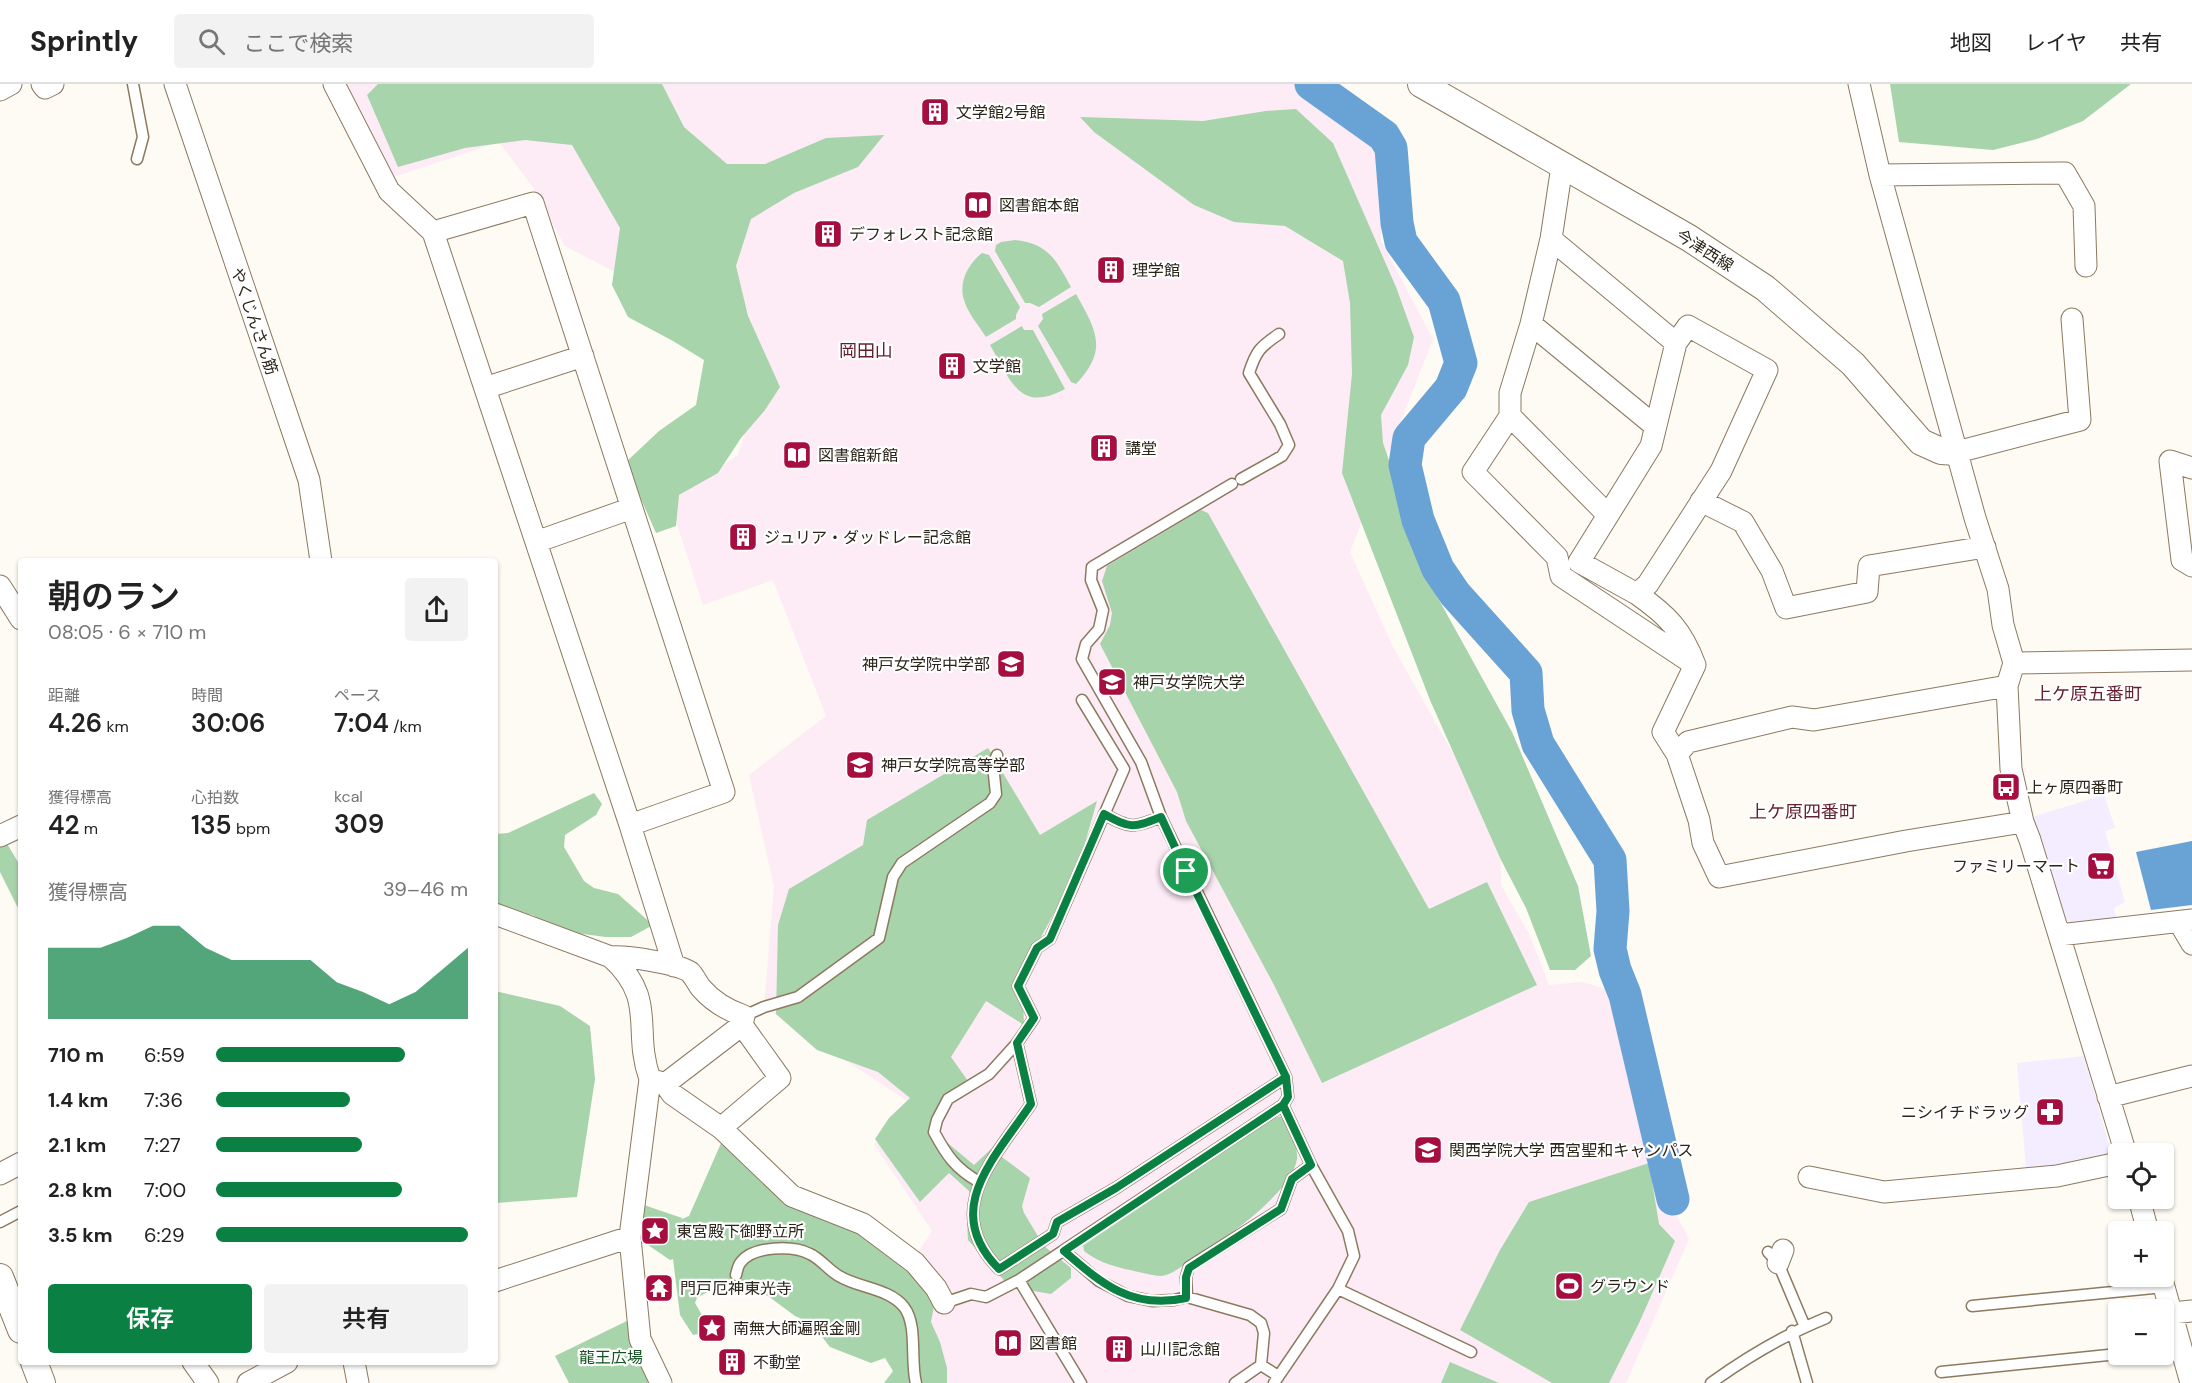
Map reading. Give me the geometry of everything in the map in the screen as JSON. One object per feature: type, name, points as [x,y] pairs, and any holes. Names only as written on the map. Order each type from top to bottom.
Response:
[{"type":"street","points":[[0,90],[11,84]]},
{"type":"street","points":[[42,84],[45,88],[53,84]]},
{"type":"street","name":"やくじんさん筋","points":[[175,84],[309,480],[321,558]]},
{"type":"street","points":[[334,84],[389,191],[433,232],[630,825],[674,966]]},
{"type":"street","name":"今津西線","points":[[1421,84],[1689,238],[1765,288],[1853,364],[1921,442],[1941,451],[1957,452]]},
{"type":"street","points":[[1859,84],[1880,175],[1957,452],[1998,589],[2003,625],[2014,663],[2007,686],[2011,769],[2023,822],[2123,1143]]},
{"type":"street","points":[[1562,166],[1551,239],[1531,324],[1510,393],[1510,416],[1473,472],[1557,556],[1562,576],[1695,665]]},
{"type":"street","points":[[1880,175],[2066,173],[2084,206],[2086,266]]},
{"type":"street","points":[[433,232],[533,203],[724,792],[630,825]]},
{"type":"street","points":[[1551,239],[1676,343]]},
{"type":"street","points":[[1957,452],[2080,420],[2072,319]]},
{"type":"street","points":[[1531,324],[1655,426]]},
{"type":"street","points":[[1637,594],[1648,584],[1720,471],[1767,370],[1688,326],[1676,343],[1651,446],[1579,562],[1637,594],[1659,610],[1679,631],[1689,648],[1695,665],[1663,732],[1677,754],[1699,820],[1703,843],[1719,878],[1906,841],[2023,822]]},
{"type":"street","points":[[485,388],[583,356]]},
{"type":"street","points":[[1510,416],[1608,515]]},
{"type":"street","points":[[2192,468],[2170,461],[2182,560],[2192,566]]},
{"type":"street","points":[[1701,501],[1743,522],[1772,571],[1786,608],[1867,592],[1869,566],[1985,547]]},
{"type":"street","points":[[536,542],[632,508]]},
{"type":"street","points":[[0,586],[18,614]]},
{"type":"street","points":[[2014,663],[2192,660]]},
{"type":"street","points":[[1677,754],[1688,742],[1792,717],[1814,720],[2007,686]]},
{"type":"street","points":[[0,836],[18,827]]},
{"type":"street","points":[[498,915],[611,957],[626,971],[636,988],[643,1016],[644,1062],[657,1082],[721,1128],[792,1196],[863,1224],[915,1263],[936,1288],[944,1304]]},
{"type":"street","points":[[2059,935],[2185,921],[2192,944]]},
{"type":"street","points":[[611,957],[624,956],[674,966],[691,973],[702,989],[724,1009],[743,1020],[780,1078],[721,1128]]},
{"type":"street","points":[[661,1383],[640,1339],[630,1237],[657,1082],[743,1020]]},
{"type":"street","points":[[2108,1097],[2192,1076]]},
{"type":"street","points":[[0,1174],[18,1165]]},
{"type":"street","points":[[1809,1177],[1884,1192],[2057,1176],[2108,1165]]},
{"type":"street","points":[[498,1280],[630,1237]]},
{"type":"street","points":[[0,1277],[18,1322]]},
{"type":"street","points":[[2166,1287],[2182,1312],[2174,1342]]},
{"type":"street","points":[[2174,1353],[2191,1383]]},
{"type":"street","points":[[35,1365],[42,1383]]},
{"type":"street","points":[[195,1365],[208,1383]]},
{"type":"street","points":[[256,1373],[279,1365]]},
{"type":"street","points":[[355,1365],[358,1383]]},
{"type":"lane","points":[[133,84],[143,137],[137,159]]},
{"type":"lane","points":[[944,1304],[971,1294],[986,1297],[1019,1280],[1283,1105],[1288,1097],[1286,1077],[1161,817],[1141,762],[1082,659],[1086,644],[1099,629],[1102,610],[1091,580],[1092,567],[1282,456],[1289,445],[1280,424],[1250,373],[1260,347],[1279,334]]},
{"type":"lane","points":[[1082,700],[1124,769]]},
{"type":"lane","points":[[743,1020],[764,1007],[798,997],[879,938],[894,877],[902,863],[990,803],[996,794],[993,765],[997,755]]},
{"type":"lane","points":[[979,1182],[960,1171],[945,1153],[934,1132],[937,1120],[948,1099],[989,1074],[1017,1043],[1034,1018],[1018,986],[1037,948],[1050,939],[1124,769],[1141,762]]},
{"type":"lane","points":[[1104,814],[1118,822],[1136,827],[1161,817]]},
{"type":"lane","points":[[1017,1043],[1031,1104],[979,1182],[972,1214],[975,1237],[988,1258],[999,1269],[1053,1234],[1057,1222],[1116,1188],[1286,1077]]},
{"type":"lane","points":[[1261,1365],[1276,1380],[1338,1289],[1354,1256],[1348,1231],[1311,1165],[1283,1105]]},
{"type":"lane","points":[[1186,1298],[1186,1277],[1189,1268],[1281,1209],[1292,1179],[1311,1165]]},
{"type":"lane","points":[[0,1222],[18,1213]]},
{"type":"lane","points":[[736,1275],[741,1262],[753,1253],[777,1248],[799,1249],[812,1254],[839,1276],[892,1297],[903,1305],[910,1316],[916,1383]]},
{"type":"lane","points":[[1064,1251],[1099,1281],[1128,1296],[1152,1301],[1186,1298],[1250,1315],[1261,1323],[1264,1332],[1261,1365]]},
{"type":"lane","points":[[1776,1255],[1805,1327]]},
{"type":"lane","points":[[1019,1280],[1081,1383]]},
{"type":"lane","points":[[1972,1306],[2123,1287]]},
{"type":"lane","points":[[1338,1289],[1471,1352]]},
{"type":"lane","points":[[1711,1383],[1740,1362],[1792,1331],[1826,1318]]},
{"type":"lane","points":[[1792,1331],[1807,1383]]},
{"type":"lane","points":[[1941,1371],[2108,1355]]},
{"type":"lane","points":[[1235,1383],[1261,1365]]},
{"type":"shaded area","name":"神戸女学院大学","points":[[344,84],[1323,84],[1318,93],[1394,148],[1380,239],[1433,339],[1350,552],[1393,647],[1500,837],[1501,885],[1529,934],[1549,985],[1583,982],[1614,992],[1669,1201],[1689,1239],[1626,1383],[944,1383],[928,1319],[944,1293],[917,1254],[932,1231],[874,1144],[915,1106],[764,1007],[774,887],[749,775],[826,716],[773,580],[703,605],[670,502],[738,455],[761,379],[615,272],[565,246],[532,186],[499,142],[394,177]]},
{"type":"shaded area","points":[[2104,795],[2115,828],[2105,831],[2125,902],[2114,908],[2116,918],[2075,925],[2064,919],[2032,817]]},
{"type":"shaded area","points":[[2084,1056],[2108,1143],[2108,1157],[2084,1163],[2026,1168],[2017,1063]]},
{"type":"green space","points":[[378,84],[662,84],[684,127],[727,164],[765,164],[826,138],[884,135],[858,167],[794,193],[751,219],[736,266],[748,316],[780,387],[765,410],[741,438],[718,473],[679,495],[676,526],[656,533],[625,463],[659,431],[696,405],[704,360],[628,317],[612,285],[620,228],[572,145],[525,140],[465,148],[398,167],[367,95]]},
{"type":"green space","points":[[1890,84],[2131,84],[2083,121],[2037,139],[1993,150],[1899,142]]},
{"type":"green space","points":[[1296,109],[1333,143],[1396,287],[1414,337],[1408,365],[1381,415],[1383,443],[1433,589],[1512,732],[1578,886],[1591,956],[1575,970],[1550,970],[1526,908],[1501,860],[1430,700],[1342,473],[1352,374],[1350,303],[1343,261],[1285,226],[1234,222],[1194,205],[1094,132],[1080,117],[1203,121],[1266,111]]},
{"type":"green space","points":[[1015,240],[1036,245],[1050,255],[1071,287],[1039,307],[1025,303],[995,251],[996,245],[1001,242]]},
{"type":"green space","points":[[982,253],[989,255],[1020,307],[1016,319],[986,337],[968,309],[962,286],[973,262]]},
{"type":"green space","points":[[1076,294],[1093,329],[1096,350],[1093,361],[1076,384],[1071,382],[1038,326],[1043,319],[1042,314]]},
{"type":"green space","points":[[1022,326],[1024,330],[1033,330],[1065,389],[1049,396],[1037,397],[1026,395],[1010,380],[990,345]]},
{"type":"green space","points":[[1201,510],[1208,513],[1429,909],[1487,882],[1537,985],[1322,1083],[1274,985],[1186,821],[1177,792],[1100,644],[1110,625],[1112,613],[1102,581],[1107,566]]},
{"type":"green space","points":[[988,748],[1040,835],[1097,801],[1077,871],[1022,972],[1024,1025],[986,1001],[951,1057],[968,1081],[932,1130],[974,1165],[991,1149],[1030,1178],[1022,1206],[1024,1213],[1044,1246],[1071,1268],[1071,1278],[1051,1294],[1010,1287],[968,1240],[967,1222],[971,1197],[969,1191],[949,1173],[920,1202],[875,1139],[889,1118],[910,1098],[878,1072],[817,1050],[776,1014],[778,925],[789,889],[863,845],[867,820]]},
{"type":"green space","points":[[594,793],[602,804],[596,815],[565,835],[564,847],[584,881],[594,888],[618,894],[653,925],[631,937],[606,937],[552,930],[533,915],[498,910],[498,834],[508,833]]},
{"type":"green space","points":[[6,842],[18,862],[18,908],[0,872],[0,845]]},
{"type":"green space","points":[[498,992],[560,1006],[590,1026],[595,1079],[577,1197],[498,1203]]},
{"type":"green space","points":[[1286,1115],[1297,1154],[1292,1173],[1282,1187],[1252,1217],[1217,1243],[1176,1270],[1161,1276],[1112,1265],[1084,1251],[1083,1245],[1270,1119]]},
{"type":"green space","points":[[722,1141],[751,1167],[855,1225],[910,1266],[935,1301],[931,1322],[940,1342],[947,1368],[947,1383],[884,1383],[893,1371],[885,1358],[871,1363],[830,1347],[811,1323],[795,1316],[768,1296],[729,1280],[697,1298],[695,1303],[710,1329],[709,1332],[693,1335],[680,1315],[673,1259],[670,1260],[645,1243],[643,1238],[650,1236],[652,1239],[662,1235],[658,1224],[648,1227],[648,1230],[641,1233],[639,1228],[644,1205],[682,1218],[679,1234],[682,1219],[689,1216]]},
{"type":"green space","name":"グラウンド","points":[[1649,1163],[1659,1224],[1675,1241],[1640,1321],[1609,1383],[1552,1383],[1460,1330],[1500,1250],[1529,1202]]},
{"type":"green space","name":"龍王広場","points":[[631,1319],[654,1383],[569,1383],[555,1356]]},
{"type":"green space","points":[[1450,1362],[1499,1383],[1441,1383]]},
{"type":"water","points":[[2192,841],[2192,905],[2151,910],[2136,852]]},
{"type":"waterway","points":[[1311,84],[1384,136],[1391,148],[1397,223],[1401,242],[1444,301],[1461,363],[1451,388],[1409,438],[1405,465],[1418,520],[1438,569],[1455,594],[1526,673],[1528,710],[1538,744],[1610,860],[1613,911],[1610,949],[1625,995],[1673,1199]]},
{"type":"place","name":"文学館2号館","points":[[935,112]]},
{"type":"place","name":"図書館本館","points":[[978,205]]},
{"type":"place","name":"デフォレスト記念館","points":[[828,234]]},
{"type":"place","name":"理学館","points":[[1111,270]]},
{"type":"place","name":"文学館","points":[[952,366]]},
{"type":"place","name":"講堂","points":[[1104,448]]},
{"type":"place","name":"図書館新館","points":[[797,455]]},
{"type":"place","name":"ジュリア・ダッドレー記念館","points":[[743,537]]},
{"type":"place","name":"神戸女学院中学部","points":[[1011,664]]},
{"type":"place","name":"神戸女学院大学","points":[[1112,682]]},
{"type":"place","name":"神戸女学院高等学部","points":[[860,765]]},
{"type":"place","name":"上ヶ原四番町","points":[[2006,787]]},
{"type":"place","name":"ファミリーマート","points":[[2101,866]]},
{"type":"place","name":"ニシイチドラッグ","points":[[2050,1112]]},
{"type":"place","name":"関西学院大学 西宮聖和キャンパス","points":[[1428,1150]]},
{"type":"place","name":"東宮殿下御野立所","points":[[655,1231]]},
{"type":"place","name":"グラウンド","points":[[1569,1286]]},
{"type":"place","name":"門戸厄神東光寺","points":[[659,1288]]},
{"type":"place","name":"南無大師遍照金剛","points":[[712,1328]]},
{"type":"place","name":"図書館","points":[[1008,1343]]},
{"type":"place","name":"山川記念館","points":[[1119,1349]]},
{"type":"place","name":"不動堂","points":[[732,1362]]},
{"type":"district","name":"岡田山","points":[[866,351]]},
{"type":"district","name":"上ケ原五番町","points":[[2088,694]]},
{"type":"district","name":"上ケ原四番町","points":[[1803,812]]},
{"type":"route","points":[[1186,871],[1161,817],[1136,827],[1118,822],[1104,814],[1050,939],[1037,948],[1018,986],[1034,1018],[1017,1043],[1031,1104],[979,1182],[972,1214],[975,1237],[988,1258],[999,1269],[1053,1234],[1057,1222],[1116,1188],[1286,1077],[1288,1097],[1283,1105],[1311,1165],[1292,1179],[1281,1209],[1189,1268],[1186,1277],[1186,1298],[1152,1301],[1128,1296],[1099,1281],[1064,1251],[1283,1105],[1288,1097],[1286,1077],[1186,871]]}]
